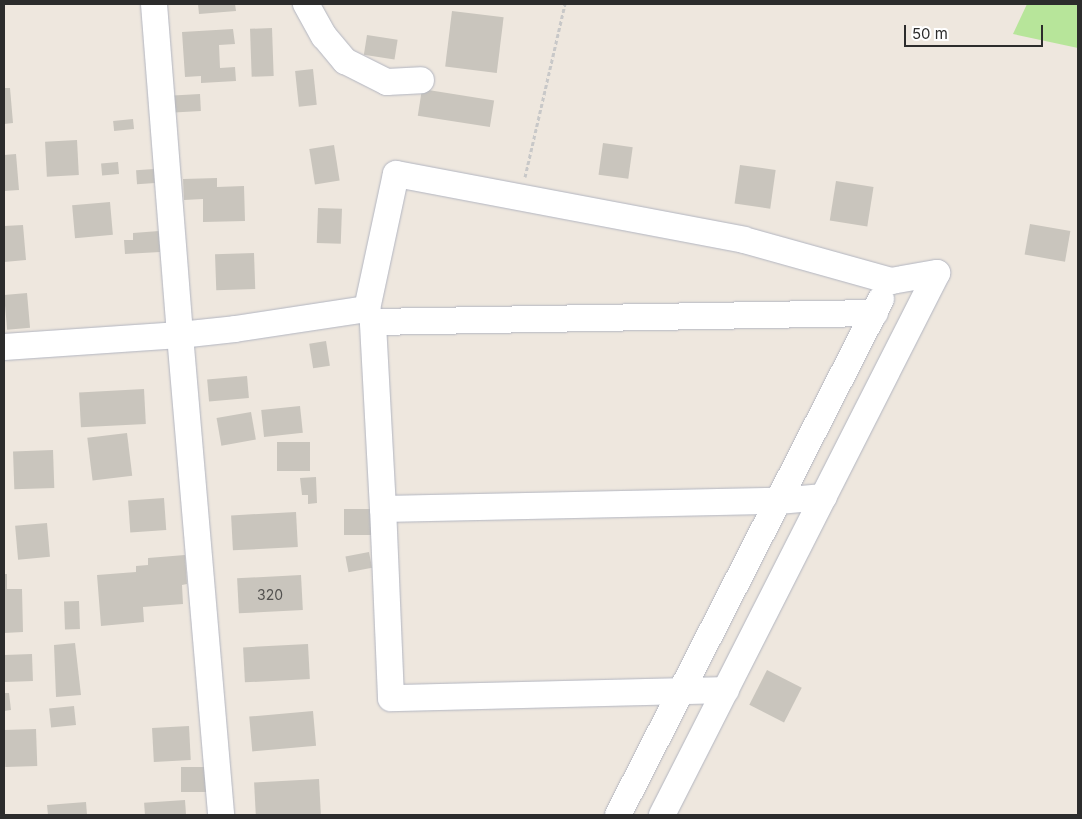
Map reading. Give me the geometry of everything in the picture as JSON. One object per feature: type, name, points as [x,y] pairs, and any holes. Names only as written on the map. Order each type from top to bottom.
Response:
[{"type":"street","points":[[154,4],[221,815]]},
{"type":"street","points":[[306,4],[324,36],[345,61],[387,82],[421,80]]},
{"type":"street","points":[[662,815],[726,690],[824,498],[937,273],[890,281],[744,240],[396,174],[370,315],[383,509],[392,698],[726,690]]},
{"type":"street","points":[[618,815],[890,281]]},
{"type":"street","points":[[4,347],[180,335],[370,315],[875,313]]},
{"type":"street","points":[[383,509],[778,501],[824,498]]},
{"type":"path","points":[[520,197],[565,4]]},
{"type":"green space","points":[[1027,4],[1078,4],[1078,48],[1013,34]]},
{"type":"building","points":[[198,4],[235,4],[236,11],[199,14]]},
{"type":"building","points":[[452,11],[504,17],[497,73],[445,67]]},
{"type":"building","points":[[272,28],[274,76],[252,77],[250,29]]},
{"type":"building","points":[[233,29],[235,44],[219,45],[220,68],[235,67],[236,81],[201,83],[201,76],[185,77],[182,32]]},
{"type":"building","points":[[367,35],[398,40],[394,60],[364,55]]},
{"type":"building","points":[[313,69],[317,105],[299,107],[295,71]]},
{"type":"building","points":[[4,88],[10,88],[13,123],[4,124]]},
{"type":"building","points":[[422,89],[494,100],[490,127],[418,116]]},
{"type":"building","points":[[200,94],[201,111],[174,112],[173,95]]},
{"type":"building","points":[[133,119],[134,129],[114,131],[113,121]]},
{"type":"building","points":[[77,140],[79,175],[47,177],[45,142]]},
{"type":"building","points":[[603,143],[633,147],[628,179],[599,175]]},
{"type":"building","points":[[334,145],[340,181],[315,184],[309,149]]},
{"type":"building","points":[[16,154],[19,190],[4,191],[4,155]]},
{"type":"building","points":[[118,162],[119,174],[102,175],[101,163]]},
{"type":"building","points":[[740,165],[776,170],[770,209],[735,204]]},
{"type":"building","points":[[154,169],[155,183],[137,184],[136,170]]},
{"type":"building","points":[[217,178],[217,187],[244,186],[245,221],[203,222],[203,199],[184,200],[183,179]]},
{"type":"building","points":[[836,181],[874,187],[867,226],[830,221]]},
{"type":"building","points":[[110,202],[113,235],[75,238],[72,205]]},
{"type":"building","points":[[318,208],[342,209],[341,244],[317,243]]},
{"type":"building","points":[[1030,224],[1070,231],[1065,262],[1025,255]]},
{"type":"building","points":[[23,225],[26,260],[4,262],[4,226]]},
{"type":"building","points":[[159,231],[160,252],[125,254],[124,240],[133,240],[133,233]]},
{"type":"building","points":[[254,253],[255,289],[216,290],[215,254]]},
{"type":"building","points":[[27,293],[30,328],[7,330],[4,295]]},
{"type":"building","points":[[326,341],[330,366],[313,368],[309,344]]},
{"type":"building","points":[[247,376],[249,398],[209,401],[207,379]]},
{"type":"building","points":[[144,389],[146,424],[81,427],[79,392]]},
{"type":"building","points":[[300,406],[303,433],[264,437],[261,410]]},
{"type":"building","points":[[251,412],[256,440],[221,446],[217,418]]},
{"type":"building","points":[[127,433],[132,476],[93,481],[87,438]]},
{"type":"building","points":[[277,442],[310,442],[310,471],[277,471]]},
{"type":"building","points":[[53,450],[54,488],[14,489],[13,451]]},
{"type":"building","points":[[316,477],[317,503],[308,504],[308,495],[302,495],[300,478]]},
{"type":"building","points":[[164,498],[166,530],[130,532],[128,501]]},
{"type":"building","points":[[344,509],[371,509],[371,535],[344,535]]},
{"type":"building","points":[[296,512],[298,547],[233,550],[231,515]]},
{"type":"building","points":[[47,523],[50,557],[18,560],[15,526]]},
{"type":"building","points":[[369,552],[372,568],[348,572],[345,557]]},
{"type":"building","points":[[185,555],[187,584],[182,585],[183,604],[143,607],[144,622],[101,626],[97,575],[136,572],[136,566],[148,565],[148,558]]},
{"type":"building","points":[[4,574],[7,574],[7,589],[22,589],[23,632],[4,633]]},
{"type":"building","points":[[301,575],[303,610],[239,613],[237,578]]},
{"type":"building","points":[[79,601],[80,629],[65,630],[64,602]]},
{"type":"building","points":[[75,643],[81,695],[56,697],[54,645]]},
{"type":"building","points":[[308,644],[310,679],[245,682],[243,647]]},
{"type":"building","points":[[32,654],[33,681],[5,682],[4,655]]},
{"type":"building","points":[[767,670],[802,688],[784,722],[749,705]]},
{"type":"building","points":[[4,693],[9,693],[11,710],[4,711]]},
{"type":"building","points":[[74,706],[76,725],[51,728],[49,709]]},
{"type":"building","points":[[313,711],[316,746],[252,751],[249,717]]},
{"type":"building","points":[[189,726],[191,760],[154,762],[152,728]]},
{"type":"building","points":[[36,729],[37,766],[5,767],[4,730]]},
{"type":"building","points":[[181,767],[206,767],[206,792],[181,792]]},
{"type":"building","points":[[319,779],[321,814],[256,815],[254,782]]},
{"type":"building","points":[[185,800],[186,815],[145,815],[144,803]]},
{"type":"building","points":[[86,802],[87,815],[48,815],[47,805]]}]
